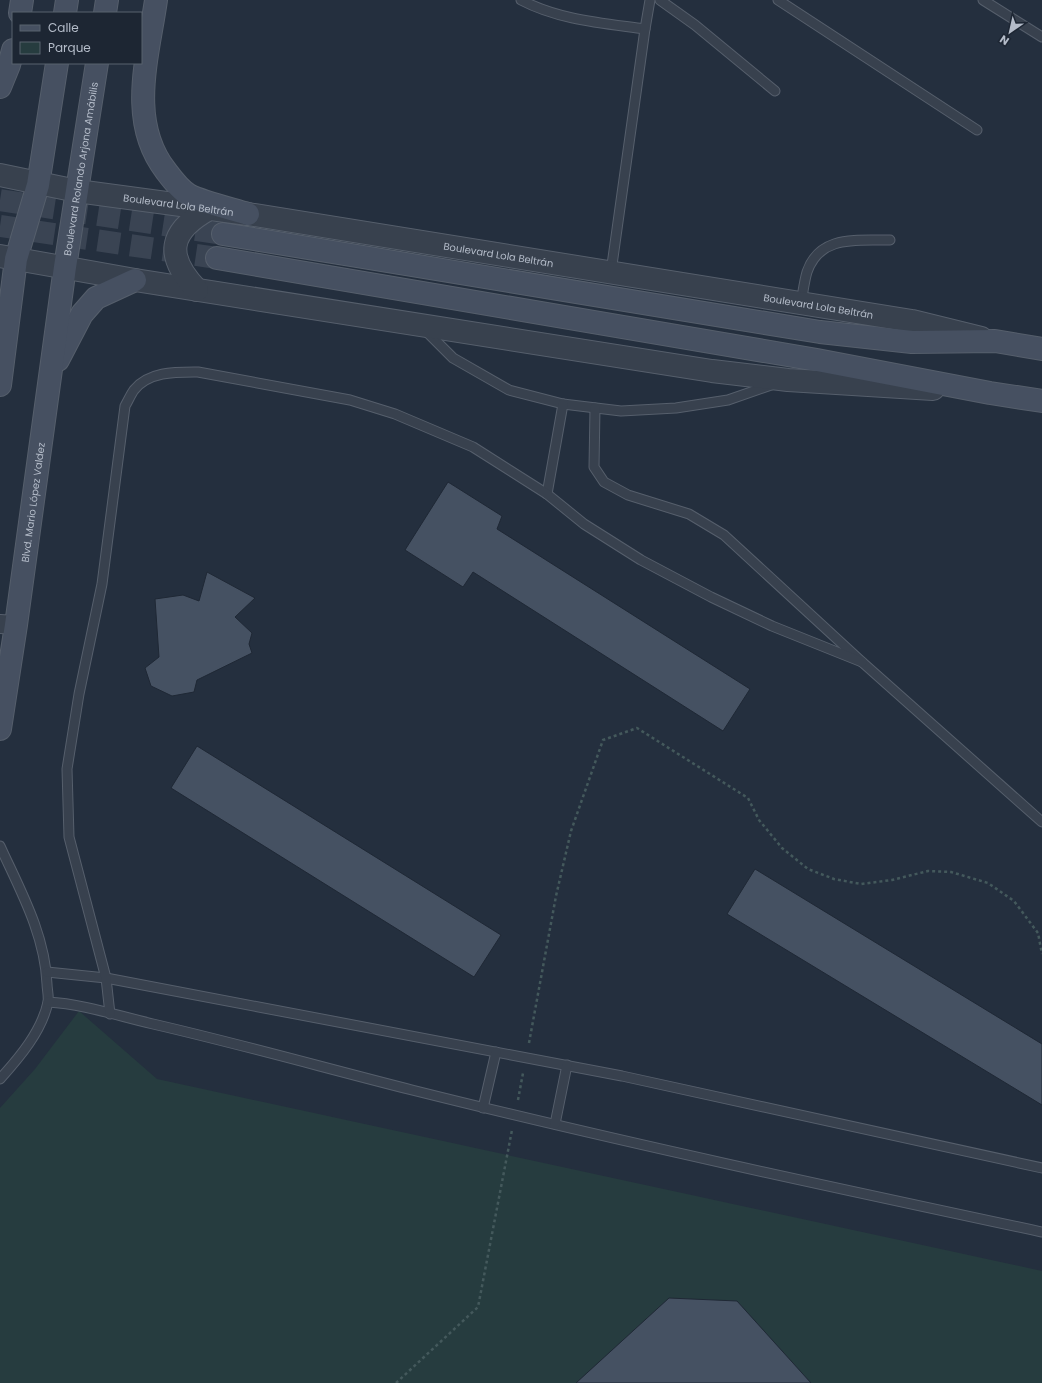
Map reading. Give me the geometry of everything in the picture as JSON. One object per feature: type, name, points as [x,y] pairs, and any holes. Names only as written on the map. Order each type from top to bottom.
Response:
[{"type":"main road","points":[[20,12],[22,0]]},
{"type":"main road","points":[[65,12],[67,0]]},
{"type":"main road","points":[[105,12],[107,0]]},
{"type":"main road","points":[[156,0],[143,90],[143,116],[149,142],[159,162],[174,182],[189,195],[248,214]]},
{"type":"main road","points":[[0,87],[12,54]]},
{"type":"main road","points":[[0,385],[10,261],[38,184],[57,64]]},
{"type":"main road","name":"Boulevard Rolando Arjona Amábilis","points":[[64,271],[97,64]]},
{"type":"main road","name":"Boulevard Lola Beltrán","points":[[223,234],[820,332],[912,342],[996,341],[1042,349]]},
{"type":"main road","points":[[217,258],[816,360],[990,393],[1042,401]]},
{"type":"main road","name":"Blvd. Mario López Valdez","points":[[0,729],[8,624],[50,375],[64,271]]},
{"type":"main road","points":[[50,375],[82,314],[96,298],[134,280]]},
{"type":"street","name":"Boulevard Lola Beltrán","points":[[0,175],[76,191],[248,214],[912,321],[996,341]]},
{"type":"street","points":[[197,290],[186,278],[175,259],[175,244],[181,232],[198,215],[209,209]]},
{"type":"street","points":[[10,261],[64,271],[134,280],[712,371],[788,380],[990,393]]},
{"type":"lane","points":[[521,0],[537,9],[559,16],[644,29]]},
{"type":"lane","points":[[611,272],[644,29],[650,0]]},
{"type":"lane","points":[[660,0],[695,25],[775,91]]},
{"type":"lane","points":[[778,0],[977,130]]},
{"type":"lane","points":[[983,0],[1042,37]]},
{"type":"lane","points":[[802,303],[807,273],[822,250],[833,244],[844,241],[890,240]]},
{"type":"lane","points":[[419,324],[453,358],[509,390],[563,404],[621,411],[676,408],[728,400],[788,380]]},
{"type":"lane","points":[[110,1014],[106,978],[69,837],[66,769],[79,694],[102,584],[125,406],[135,389],[149,378],[172,372],[198,372],[350,400],[395,414],[473,447],[547,494],[584,524],[641,560],[711,597],[772,626],[862,662]]},
{"type":"lane","points":[[547,494],[563,404]]},
{"type":"lane","points":[[595,408],[594,466],[604,482],[628,495],[688,514],[724,535],[862,662],[1042,822]]},
{"type":"lane","points":[[0,846],[36,926],[47,972],[48,1002],[38,1028],[18,1058],[0,1079]]},
{"type":"lane","points":[[47,972],[106,978],[567,1065],[1042,1168]]},
{"type":"lane","points":[[48,1002],[82,1005],[110,1014],[200,1035],[483,1108],[745,1168],[1042,1232]]},
{"type":"lane","points":[[483,1108],[496,1052]]},
{"type":"lane","points":[[555,1124],[567,1065]]},
{"type":"path","points":[[603,740],[637,728],[748,798],[759,820],[782,848],[808,869],[834,879],[861,884],[892,880],[928,870],[951,872],[988,883],[1014,900],[1038,933],[1042,954]]},
{"type":"green space","points":[[79,1011],[157,1079],[1042,1271],[1042,1383],[0,1383],[0,1108],[35,1069]]},
{"type":"building","points":[[448,482],[502,516],[497,529],[750,689],[723,731],[473,572],[463,587],[405,550]]},
{"type":"building","points":[[207,572],[255,598],[235,617],[252,633],[249,644],[252,653],[197,680],[194,692],[172,696],[151,686],[145,668],[159,657],[155,599],[183,595],[199,601]]},
{"type":"building","points":[[197,746],[501,935],[474,977],[171,788]]},
{"type":"building","points":[[755,869],[1042,1044],[1042,1105],[727,914]]},
{"type":"building","points":[[669,1298],[737,1301],[811,1383],[576,1383]]},
{"type":"tunnel","points":[[0,200],[223,234]]},
{"type":"tunnel","points":[[0,226],[217,258]]}]
